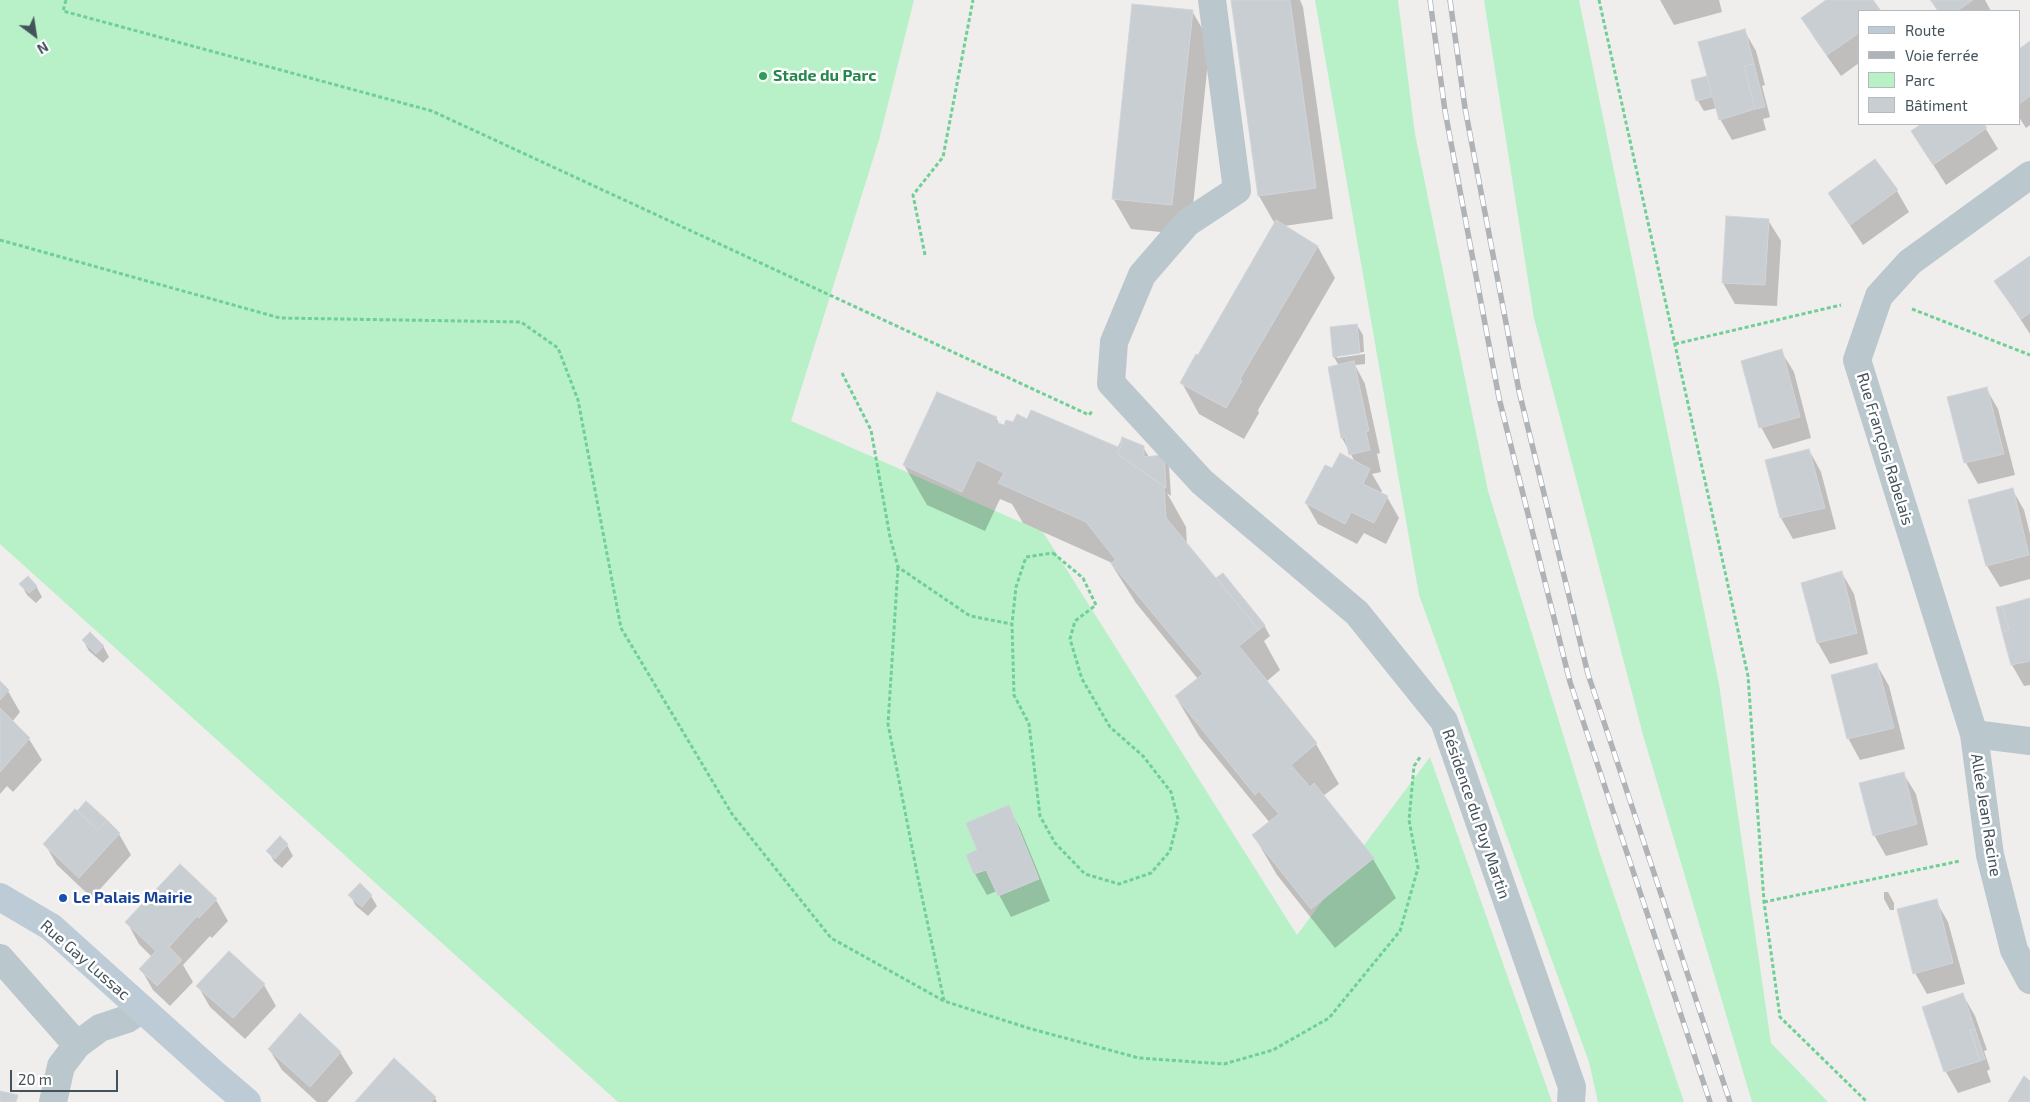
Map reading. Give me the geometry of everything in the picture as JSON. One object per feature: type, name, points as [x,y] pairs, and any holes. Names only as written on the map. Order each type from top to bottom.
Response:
[{"type":"street","points":[[1111,383],[1114,342],[1142,275],[1187,223],[1237,190],[1212,0]]},
{"type":"street","name":"Rue François Rabelais","points":[[1974,734],[1857,360],[1879,296],[1910,262],[2030,175]]},
{"type":"street","name":"Résidence du Puy Martin","points":[[1111,383],[1202,482],[1357,613],[1444,720],[1572,1087],[1571,1102]]},
{"type":"street","points":[[1974,734],[2030,741]]},
{"type":"street","name":"Allée Jean Racine","points":[[1974,734],[1990,855],[2014,950],[2030,980]]},
{"type":"street","name":"Rue Gay Lussac","points":[[0,897],[52,927],[247,1102]]},
{"type":"street","points":[[0,958],[77,1045]]},
{"type":"street","points":[[53,1102],[61,1066],[77,1045],[100,1028],[127,1019],[142,1009]]},
{"type":"path","points":[[66,0],[63,11],[432,111],[1089,416],[1111,383]]},
{"type":"path","points":[[925,255],[913,195],[943,157],[972,0]]},
{"type":"path","points":[[1599,0],[1748,676],[1764,902],[1780,1017],[1867,1102]]},
{"type":"path","points":[[0,240],[280,318],[521,322],[558,348],[578,400],[621,628],[732,814],[831,938],[944,1001],[1028,1028],[1139,1058],[1224,1064],[1273,1050],[1329,1018],[1400,931],[1418,868],[1409,820],[1414,766],[1444,720]]},
{"type":"path","points":[[842,373],[871,430],[890,537],[898,567],[888,724],[944,1001]]},
{"type":"path","points":[[1053,552],[1083,578],[1096,605],[1075,621],[1070,640],[1082,679],[1110,727],[1143,756],[1172,792],[1178,819],[1170,851],[1151,873],[1119,884],[1085,874],[1055,844],[1040,816],[1029,724],[1014,695],[1012,624],[1016,587],[1026,557],[1053,552]]},
{"type":"path","points":[[898,567],[970,616],[1012,624]]},
{"type":"path","points":[[1764,902],[1990,855]]},
{"type":"green space","points":[[0,0],[914,0],[879,140],[791,421],[1043,532],[1297,935],[1430,757],[1552,1102],[618,1102],[0,544]]},
{"type":"green space","points":[[1315,0],[1398,0],[1415,134],[1488,491],[1599,851],[1684,1102],[1598,1102],[1589,1062],[1419,595]]},
{"type":"green space","points":[[1484,0],[1579,0],[1719,684],[1771,1043],[1828,1102],[1752,1102],[1643,735],[1534,318]]},
{"type":"building","points":[[1231,0],[1290,0],[1316,188],[1258,196]]},
{"type":"building","points":[[1826,0],[1873,0],[1880,10],[1858,10],[1858,34],[1827,55],[1801,18]]},
{"type":"building","points":[[1931,0],[1973,0],[1958,10],[1937,10]]},
{"type":"building","points":[[1132,4],[1193,10],[1172,205],[1112,199]]},
{"type":"building","points":[[1745,29],[1754,64],[1744,66],[1755,109],[1719,120],[1698,42]]},
{"type":"building","points":[[2030,41],[2030,96],[2020,103],[2020,48]]},
{"type":"building","points":[[1754,64],[1765,107],[1755,109],[1744,66]]},
{"type":"building","points":[[1707,76],[1712,97],[1696,101],[1691,80]]},
{"type":"building","points":[[1920,125],[1985,125],[1987,128],[1933,165],[1911,131]]},
{"type":"building","points":[[1875,159],[1898,190],[1850,225],[1828,193]]},
{"type":"building","points":[[1726,216],[1769,219],[1765,285],[1722,283]]},
{"type":"building","points":[[1276,220],[1318,246],[1240,379],[1242,381],[1226,408],[1180,383]]},
{"type":"building","points":[[2030,256],[2030,313],[2021,319],[1994,281]]},
{"type":"building","points":[[1357,324],[1360,353],[1333,357],[1330,327]]},
{"type":"building","points":[[1782,349],[1800,417],[1759,428],[1741,361]]},
{"type":"building","points":[[1354,361],[1369,431],[1366,432],[1370,450],[1349,455],[1345,437],[1341,438],[1328,367]]},
{"type":"building","points":[[1987,387],[2004,454],[1964,463],[1947,397]]},
{"type":"building","points":[[937,392],[997,417],[995,422],[1004,425],[1006,420],[1013,422],[1017,414],[1027,419],[1031,410],[1118,447],[1121,441],[1123,442],[1117,454],[1164,486],[1166,518],[1259,630],[1239,646],[1317,743],[1291,765],[1310,787],[1314,783],[1374,858],[1311,909],[1252,835],[1279,814],[1259,791],[1255,795],[1175,696],[1203,674],[1111,563],[1116,560],[1086,522],[998,483],[1004,473],[977,460],[962,492],[903,465]]},
{"type":"building","points":[[1122,437],[1144,446],[1144,457],[1164,455],[1166,488],[1117,454],[1123,442],[1121,441]]},
{"type":"building","points":[[1809,449],[1825,508],[1780,518],[1765,460]]},
{"type":"building","points":[[1340,453],[1370,469],[1363,484],[1388,496],[1374,523],[1351,512],[1345,524],[1305,503],[1325,465],[1332,468]]},
{"type":"building","points":[[2013,488],[2029,555],[1986,566],[1968,500]]},
{"type":"building","points":[[1842,571],[1857,633],[1817,643],[1801,583]]},
{"type":"building","points":[[1223,573],[1265,625],[1259,630],[1216,578]]},
{"type":"building","points":[[28,576],[37,586],[29,593],[19,584]]},
{"type":"building","points":[[2030,598],[2030,661],[2011,665],[2002,632],[2009,630],[2002,606]]},
{"type":"building","points":[[2002,606],[2009,630],[2002,632],[1996,607]]},
{"type":"building","points":[[90,632],[104,646],[96,654],[82,640]]},
{"type":"building","points":[[1877,663],[1894,728],[1847,739],[1831,675]]},
{"type":"building","points":[[0,681],[9,690],[0,700]]},
{"type":"building","points":[[0,708],[30,738],[0,772]]},
{"type":"building","points":[[1904,772],[1917,824],[1873,836],[1859,783]]},
{"type":"building","points":[[86,801],[107,820],[98,830],[77,811]]},
{"type":"building","points":[[1009,805],[1039,879],[998,896],[986,870],[974,874],[966,855],[977,850],[966,823]]},
{"type":"building","points":[[75,809],[98,830],[107,820],[120,833],[79,878],[43,844]]},
{"type":"building","points":[[280,836],[288,844],[275,859],[266,851]]},
{"type":"building","points":[[180,864],[217,899],[199,918],[197,916],[169,947],[182,960],[157,986],[139,969],[156,951],[125,922]]},
{"type":"building","points":[[360,883],[372,895],[362,907],[348,895]]},
{"type":"building","points":[[1937,899],[1953,963],[1913,974],[1897,909]]},
{"type":"building","points":[[229,951],[265,984],[233,1018],[196,986]]},
{"type":"building","points":[[1963,993],[1975,1029],[1970,1030],[1980,1061],[1944,1072],[1922,1007]]},
{"type":"building","points":[[300,1013],[341,1052],[310,1087],[268,1049]]},
{"type":"building","points":[[1975,1029],[1985,1059],[1980,1061],[1970,1030]]},
{"type":"building","points":[[394,1058],[436,1097],[431,1102],[355,1102]]},
{"type":"building","points":[[2024,1076],[2030,1081],[2030,1102],[2008,1102]]},
{"type":"building","points":[[0,1091],[18,1095],[16,1102],[0,1102]]},
{"type":"railway","points":[[1430,0],[1445,111],[1499,398],[1570,682],[1710,1102]]},
{"type":"railway","points":[[1450,0],[1465,108],[1519,391],[1588,674],[1730,1102]]},
{"type":"place","name":"Stade du Parc","points":[[763,76]]},
{"type":"place","name":"Le Palais Mairie","points":[[63,898]]}]
